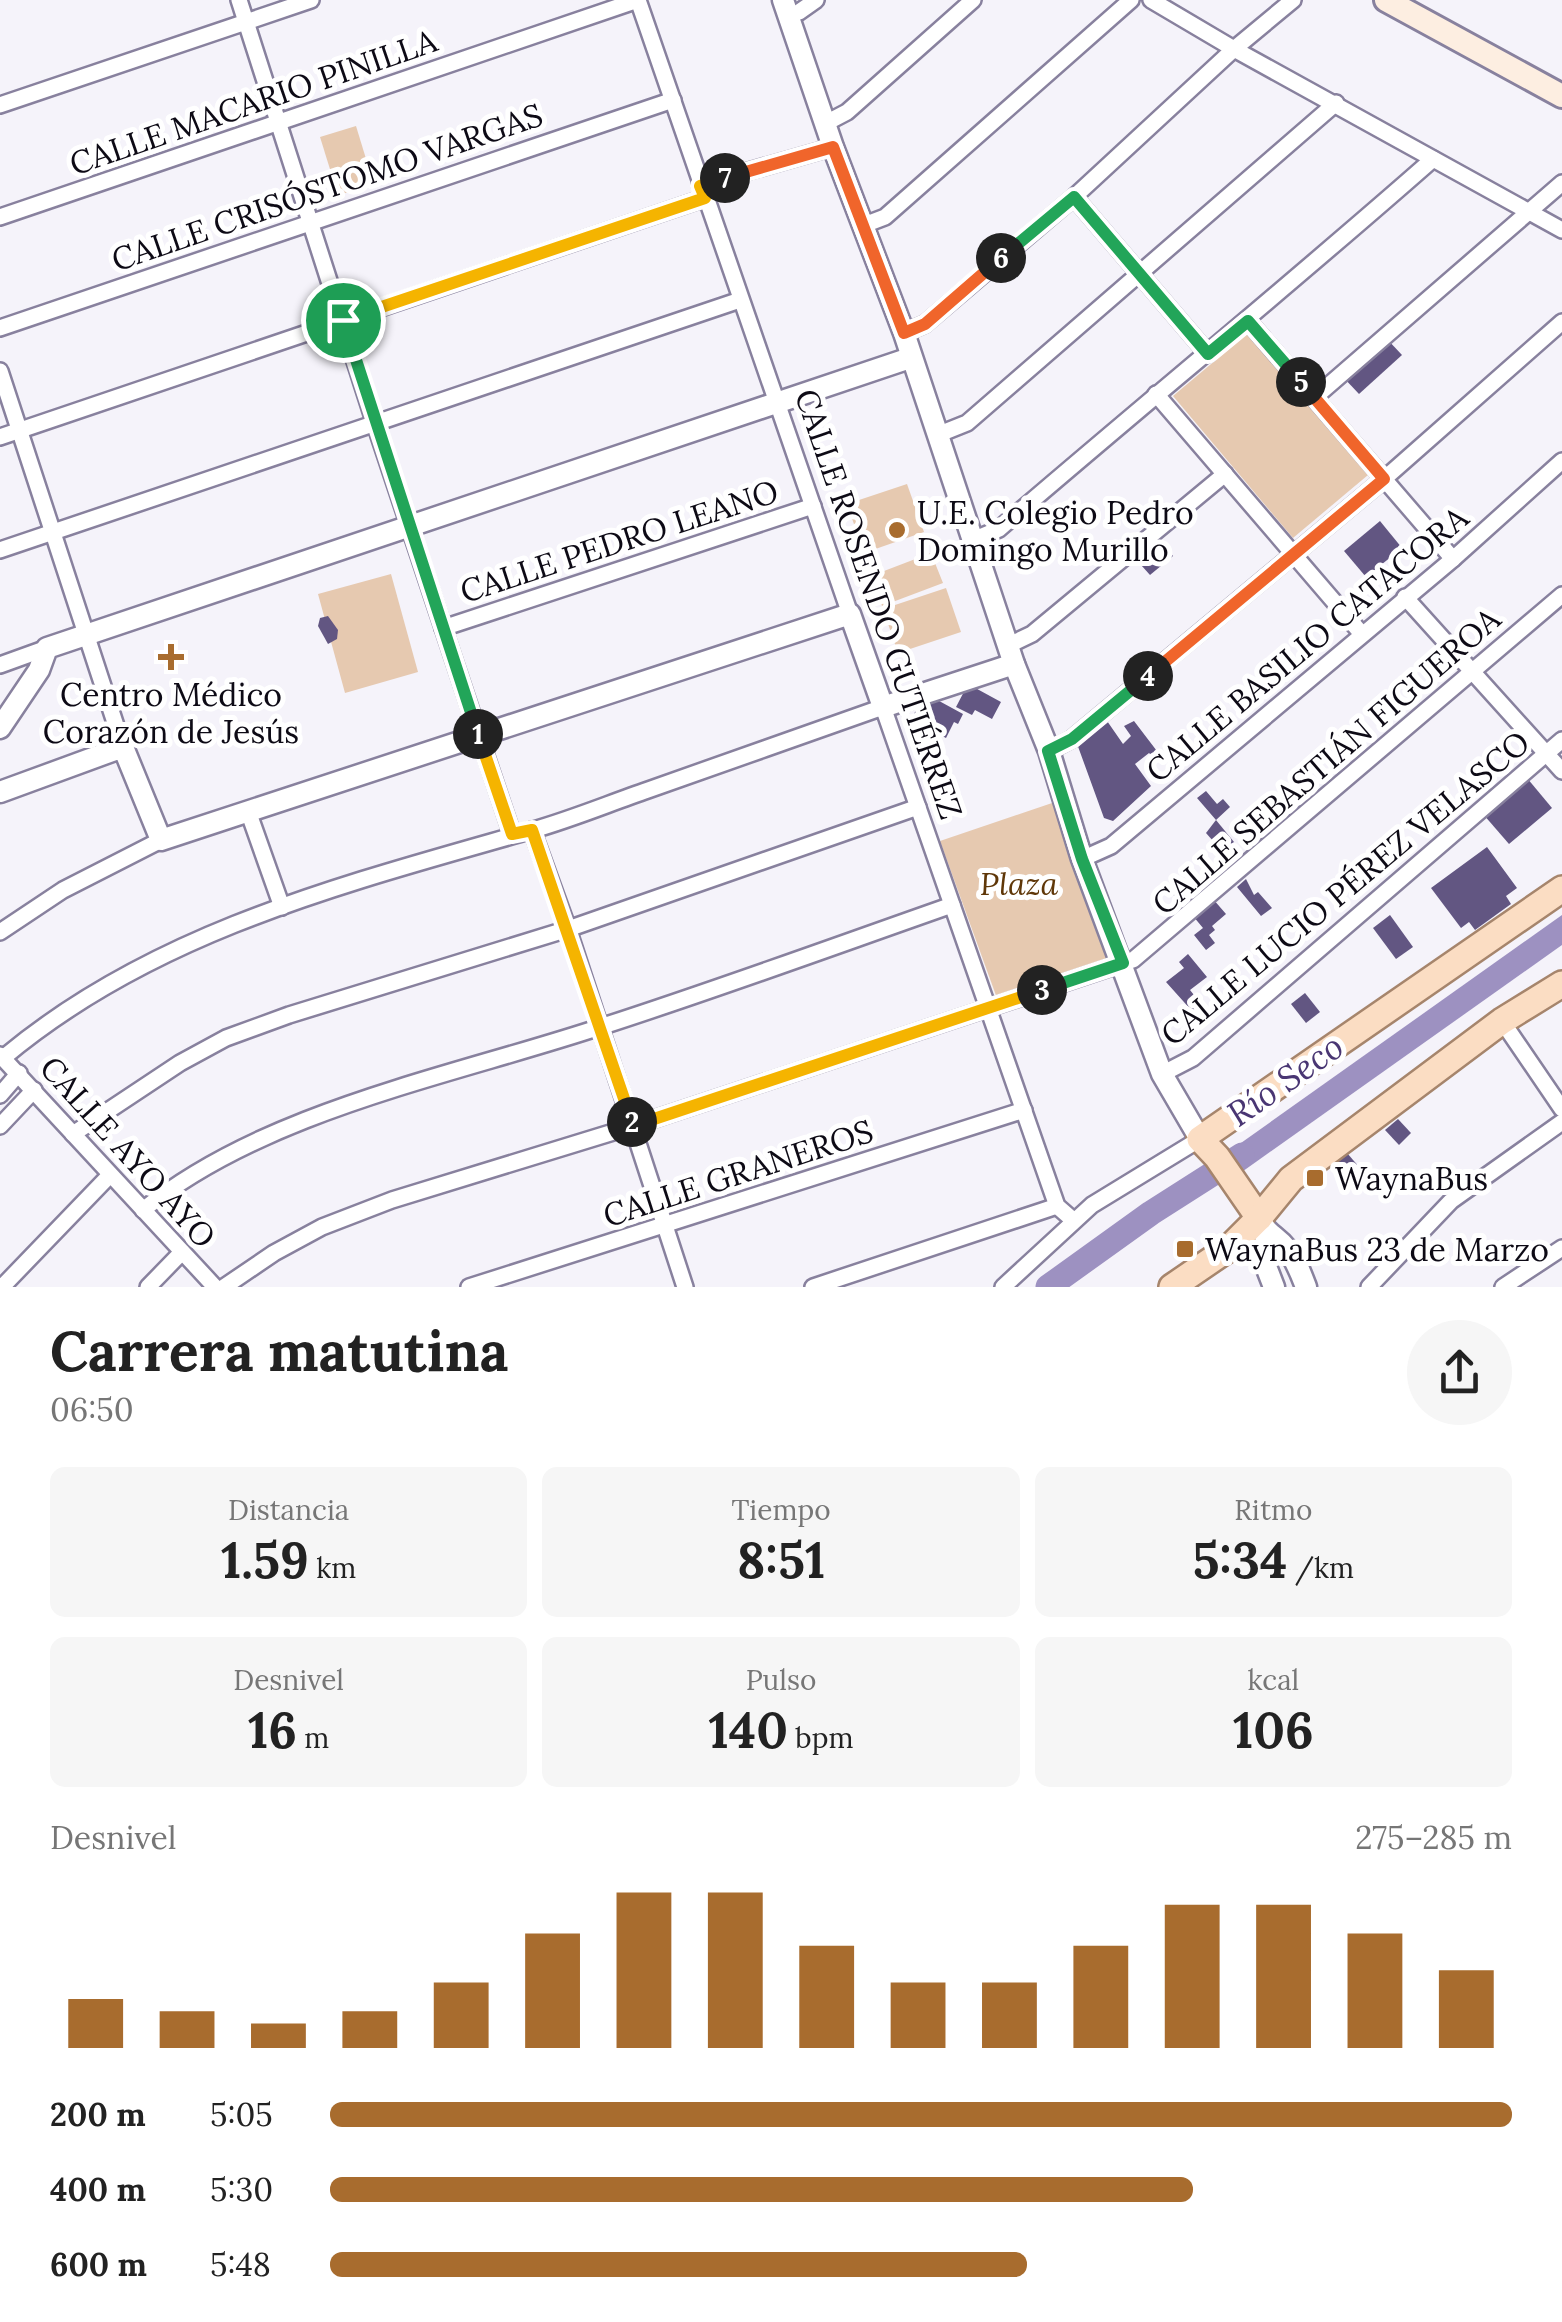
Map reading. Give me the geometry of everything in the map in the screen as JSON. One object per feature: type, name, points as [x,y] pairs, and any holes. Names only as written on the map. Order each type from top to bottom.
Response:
[{"type":"main road","points":[[1386,0],[1562,96]]},
{"type":"main road","points":[[1263,1226],[1208,1148],[1562,889]]},
{"type":"main road","points":[[1172,1287],[1263,1226],[1291,1179],[1502,1021],[1562,984]]},
{"type":"street","points":[[239,0],[512,834]]},
{"type":"street","points":[[0,105],[311,0]]},
{"type":"street","name":"CALLE ROSENDO GUTIÉRREZ","points":[[638,0],[1057,1206],[1073,1220]]},
{"type":"street","name":"CALLE MACARIO PINILLA","points":[[0,217],[638,0]]},
{"type":"street","points":[[785,8],[800,12],[816,0]]},
{"type":"street","points":[[826,123],[847,112],[973,0]]},
{"type":"street","points":[[864,225],[885,218],[1131,0]]},
{"type":"street","points":[[1151,0],[1562,230]]},
{"type":"street","points":[[904,333],[925,324],[1074,197],[1234,49],[1293,0]]},
{"type":"street","points":[[785,8],[904,333],[1082,859],[1162,1074],[1208,1148],[1073,1220],[1004,1287]]},
{"type":"street","name":"CALLE CRISÓSTOMO VARGAS","points":[[0,328],[673,100]]},
{"type":"street","points":[[937,436],[967,423],[1336,103]]},
{"type":"street","points":[[0,437],[833,147]]},
{"type":"street","points":[[973,540],[999,530],[1433,159]]},
{"type":"street","points":[[1314,398],[1562,183]]},
{"type":"street","points":[[1074,197],[1208,354]]},
{"type":"street","points":[[0,550],[740,300]]},
{"type":"street","points":[[1248,321],[1453,560]]},
{"type":"street","points":[[1048,751],[1072,739],[1294,555],[1562,322]]},
{"type":"street","points":[[0,665],[408,524],[910,358]]},
{"type":"street","points":[[0,371],[124,746],[161,840]]},
{"type":"street","points":[[1156,394],[1361,633]]},
{"type":"street","name":"CALLE BASILIO CATACORA","points":[[1082,859],[1111,846],[1405,596],[1453,560],[1562,461]]},
{"type":"street","points":[[1,1056],[134,969],[198,937],[282,906],[532,830],[883,707],[1012,655],[1032,634],[1225,474]]},
{"type":"street","name":"CALLE PEDRO LEANO","points":[[443,628],[813,506]]},
{"type":"street","name":"CALLE SEBASTIÁN FIGUEROA","points":[[224,1287],[274,1253],[339,1220],[392,1200],[633,1126],[1143,954],[1562,595]]},
{"type":"street","points":[[1405,596],[1562,772]]},
{"type":"street","points":[[0,932],[63,890],[161,840],[850,614]]},
{"type":"street","points":[[0,728],[6,702],[39,670],[47,648]]},
{"type":"street","name":"CALLE LUCIO PÉREZ VELASCO","points":[[1162,1074],[1193,1058],[1562,740]]},
{"type":"street","points":[[0,792],[124,746]]},
{"type":"street","points":[[73,1134],[180,1063],[226,1038],[568,928],[918,807]]},
{"type":"street","points":[[248,811],[282,906]]},
{"type":"street","points":[[532,830],[568,928],[685,1287]]},
{"type":"street","points":[[143,1210],[212,1164],[316,1115],[600,1027],[952,905]]},
{"type":"street","points":[[1502,1021],[1562,1109]]},
{"type":"street","name":"CALLE AYO AYO","points":[[1,1056],[215,1287]]},
{"type":"street","points":[[0,1094],[19,1073]]},
{"type":"street","points":[[0,1126],[34,1090]]},
{"type":"street","name":"CALLE GRANEROS","points":[[469,1287],[1024,1110]]},
{"type":"street","points":[[1369,1287],[1451,1201],[1562,1122]]},
{"type":"street","points":[[2,1286],[110,1174]]},
{"type":"street","points":[[813,1287],[1057,1206]]},
{"type":"street","points":[[1263,1226],[1262,1256],[1274,1287]]},
{"type":"street","points":[[1263,1226],[1290,1253],[1306,1287]]},
{"type":"street","points":[[1503,1287],[1562,1248]]},
{"type":"street","points":[[148,1287],[182,1252]]},
{"type":"green space","points":[[356,126],[374,185],[338,195],[320,137]]},
{"type":"green space","points":[[1248,333],[1368,475],[1293,538],[1173,396]]},
{"type":"green space","points":[[907,484],[924,532],[864,553],[847,504]]},
{"type":"green space","points":[[931,553],[943,583],[882,606],[871,576]]},
{"type":"green space","points":[[391,574],[418,672],[345,693],[318,594]]},
{"type":"green space","points":[[946,588],[961,632],[898,653],[883,609]]},
{"type":"green space","name":"Plaza","points":[[1055,802],[1110,960],[998,1001],[940,841]]},
{"type":"shaded area","name":"Río Seco","points":[[1562,915],[1562,945],[1239,1174],[1224,1155]]},
{"type":"building","points":[[1386,338],[1402,355],[1359,394],[1343,377]]},
{"type":"building","points":[[1380,521],[1402,548],[1366,577],[1344,551]]},
{"type":"building","points":[[1156,536],[1173,556],[1150,575],[1133,556]]},
{"type":"building","points":[[328,616],[338,630],[337,639],[328,644],[318,626],[320,618]]},
{"type":"building","points":[[968,684],[1001,702],[992,719],[975,710],[972,715],[956,707]]},
{"type":"building","points":[[930,696],[963,714],[946,738],[931,730],[936,721],[932,719],[927,728],[916,722],[919,717],[914,714],[920,702],[926,705]]},
{"type":"building","points":[[1105,718],[1123,744],[1131,736],[1124,726],[1134,721],[1163,759],[1160,763],[1149,753],[1135,764],[1151,786],[1113,821],[1104,818],[1076,741]]},
{"type":"building","points":[[1527,778],[1552,808],[1509,844],[1483,814]]},
{"type":"building","points":[[1206,791],[1217,804],[1223,799],[1230,807],[1216,820],[1197,798]]},
{"type":"building","points":[[1216,820],[1234,842],[1221,850],[1206,833]]},
{"type":"building","points":[[1487,847],[1517,888],[1506,896],[1511,904],[1475,930],[1469,922],[1461,928],[1431,888]]},
{"type":"building","points":[[1194,874],[1204,886],[1181,905],[1172,893]]},
{"type":"building","points":[[1246,879],[1254,895],[1258,892],[1272,908],[1261,916],[1237,887]]},
{"type":"building","points":[[1213,899],[1226,914],[1212,926],[1215,930],[1209,935],[1215,943],[1206,950],[1194,935],[1203,928],[1193,916]]},
{"type":"building","points":[[1390,915],[1413,947],[1396,959],[1373,928]]},
{"type":"building","points":[[1188,954],[1207,977],[1190,990],[1201,1004],[1192,1011],[1166,982],[1184,968],[1179,962]]},
{"type":"building","points":[[1305,993],[1320,1012],[1306,1023],[1291,1004]]},
{"type":"building","points":[[1398,1119],[1411,1133],[1399,1145],[1385,1130]]},
{"type":"building","points":[[1347,1153],[1367,1176],[1357,1185],[1337,1161]]},
{"type":"waterway","name":"Río Seco","points":[[1048,1287],[1151,1213],[1242,1155]]},
{"type":"place","name":"U.E. Colegio Pedro Domingo Murillo","points":[[897,530]]},
{"type":"place","name":"Centro Médico Corazón de Jesús","points":[[171,657]]},
{"type":"place","name":"WaynaBus","points":[[1315,1178]]},
{"type":"place","name":"WaynaBus 23 de Marzo","points":[[1185,1249]]},
{"type":"route","points":[[833,147],[904,333],[925,324],[1074,197],[1208,354],[1248,321],[1384,479],[1072,739],[1048,751],[1082,859],[1123,963],[633,1126],[532,830],[512,834],[343,320],[705,198],[700,186],[833,147]]}]
